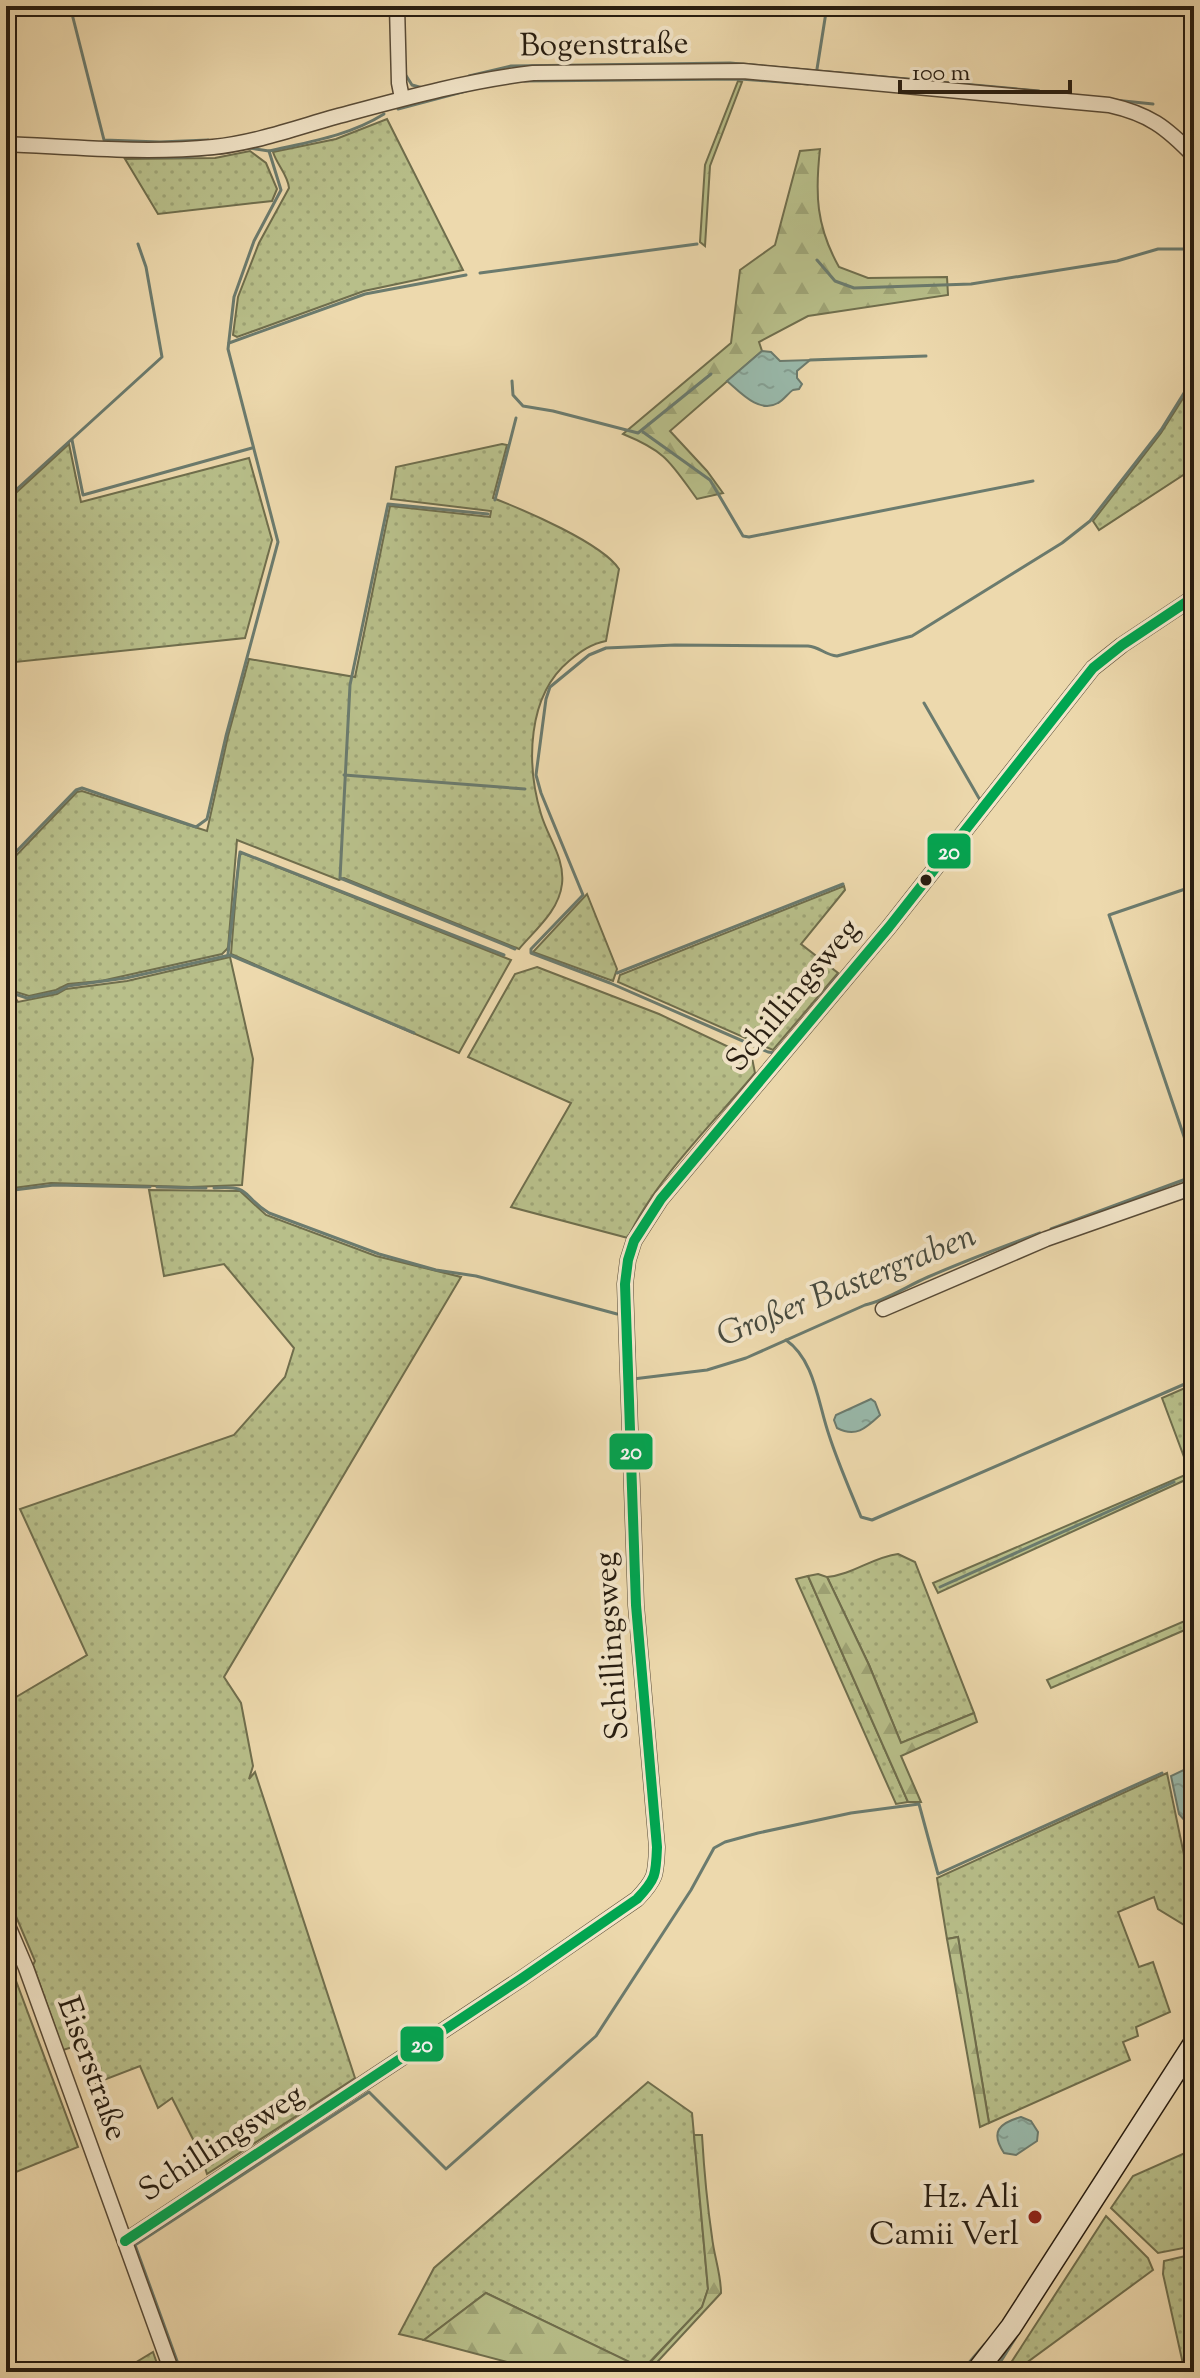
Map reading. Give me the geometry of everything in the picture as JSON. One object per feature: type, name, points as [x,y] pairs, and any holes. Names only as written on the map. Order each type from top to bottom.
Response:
[{"type":"street","points":[[397,6],[402,98]]},
{"type":"street","name":"Bogenstraße","points":[[6,144],[160,150],[214,147],[261,138],[402,98],[498,77],[533,73],[743,71],[1109,105],[1137,111],[1157,122],[1194,156]]},
{"type":"street","name":"Schillingsweg","points":[[125,2241],[521,1979],[637,1899],[652,1884],[656,1873],[657,1847],[636,1605],[625,1336],[625,1284],[634,1241],[661,1199],[889,927],[1086,676],[1122,645],[1194,597]]},
{"type":"street","points":[[883,1309],[1046,1239],[1194,1187]]},
{"type":"street","name":"Eiserstraße","points":[[6,1921],[26,1968],[172,2372]]},
{"type":"street","points":[[976,2372],[1011,2327],[1194,2043]]},
{"type":"green space","points":[[738,81],[742,82],[710,166],[705,246],[700,242],[705,165]]},
{"type":"green space","points":[[387,119],[463,270],[364,291],[237,337],[233,335],[238,297],[259,243],[289,188],[273,152],[336,139]]},
{"type":"green space","points":[[820,149],[819,210],[826,238],[839,267],[868,278],[947,277],[948,295],[808,316],[759,342],[762,351],[670,431],[723,493],[697,499],[666,459],[623,434],[731,343],[740,270],[775,245],[800,151]]},
{"type":"green space","points":[[250,151],[266,163],[277,189],[272,201],[158,214],[125,159],[215,158]]},
{"type":"green space","points":[[1194,381],[1194,468],[1099,530],[1093,521],[1161,433]]},
{"type":"green space","points":[[69,444],[81,502],[249,458],[272,540],[245,638],[6,663],[6,502]]},
{"type":"green space","points":[[507,445],[493,498],[580,538],[619,569],[606,641],[586,648],[569,661],[555,676],[538,712],[532,753],[536,795],[559,857],[562,875],[560,894],[539,927],[519,949],[344,878],[339,880],[237,840],[228,948],[222,954],[101,981],[68,984],[29,996],[16,992],[6,977],[6,866],[77,792],[82,791],[207,831],[249,659],[355,677],[390,506],[490,517],[491,511],[391,499],[396,467]]},
{"type":"green space","points":[[242,853],[511,960],[459,1053],[231,954],[239,856]]},
{"type":"green space","points":[[844,886],[845,890],[801,944],[838,973],[773,1050],[618,982],[620,975]]},
{"type":"green space","points":[[587,894],[617,969],[613,981],[533,952]]},
{"type":"green space","points":[[230,957],[253,1059],[242,1185],[191,1187],[51,1183],[6,1189],[6,983],[18,1002],[57,994],[66,989],[127,981]]},
{"type":"green space","points":[[537,967],[659,1014],[752,1058],[755,1073],[669,1174],[628,1238],[511,1207],[571,1103],[468,1057],[515,974]]},
{"type":"green space","points":[[149,1190],[240,1191],[266,1215],[376,1256],[461,1277],[224,1677],[241,1703],[253,1766],[249,1779],[255,1772],[355,2078],[207,2174],[201,2155],[172,2098],[158,2108],[140,2066],[96,2083],[82,2044],[63,2050],[33,1965],[35,1961],[6,1893],[6,1703],[87,1655],[20,1509],[234,1435],[285,1377],[294,1348],[224,1264],[164,1276]]},
{"type":"green space","points":[[1194,1384],[1194,1476],[938,1593],[933,1583],[1190,1473],[1162,1398]]},
{"type":"green space","points":[[898,1554],[915,1562],[974,1713],[901,1743],[869,1665],[827,1577]]},
{"type":"green space","points":[[818,1574],[827,1577],[869,1665],[901,1743],[974,1713],[977,1722],[901,1756],[921,1802],[908,1802],[808,1576]]},
{"type":"green space","points":[[808,1576],[908,1802],[896,1804],[796,1579]]},
{"type":"green space","points":[[1194,1617],[1194,1626],[1051,1688],[1047,1680]]},
{"type":"green space","points":[[1167,1773],[1194,1903],[1194,1931],[1158,1909],[1154,1897],[1118,1912],[1139,1967],[1153,1962],[1170,2012],[1136,2027],[1138,2036],[1123,2042],[1130,2060],[989,2123],[958,1937],[947,1939],[937,1878]]},
{"type":"green space","points":[[958,1937],[989,2123],[980,2127],[947,1939]]},
{"type":"green space","points":[[6,1954],[78,2147],[6,2176]]},
{"type":"green space","points":[[648,2082],[692,2113],[708,2289],[702,2307],[643,2369],[486,2293],[424,2340],[399,2334],[434,2268]]},
{"type":"green space","points":[[694,2135],[702,2135],[721,2293],[648,2372],[545,2372],[424,2340],[486,2293],[644,2369],[702,2307],[708,2289]]},
{"type":"green space","points":[[1194,2149],[1194,2246],[1158,2253],[1111,2208],[1133,2176]]},
{"type":"green space","points":[[1106,2216],[1148,2258],[1153,2270],[1014,2372],[1005,2372]]},
{"type":"green space","points":[[1194,2254],[1194,2372],[1183,2372],[1163,2274],[1164,2261]]},
{"type":"green space","points":[[153,2352],[160,2372],[120,2372]]},
{"type":"water","points":[[762,351],[771,352],[780,361],[810,360],[797,371],[797,378],[802,384],[799,389],[771,406],[757,404],[727,381]]},
{"type":"water","points":[[871,1399],[880,1415],[870,1424],[855,1432],[837,1428],[836,1415]]},
{"type":"water","points":[[1194,1765],[1194,1820],[1185,1821],[1179,1814],[1171,1776]]},
{"type":"water","points":[[1021,2117],[1031,2121],[1038,2132],[1037,2141],[1016,2155],[1004,2153],[998,2139],[999,2129]]},
{"type":"waterway","points":[[70,6],[104,140],[208,140]]},
{"type":"waterway","points":[[817,69],[827,6]]},
{"type":"waterway","points":[[1183,12],[1194,12]]},
{"type":"waterway","points":[[469,76],[511,66],[730,63],[1039,91]]},
{"type":"waterway","points":[[405,74],[412,85],[423,88]]},
{"type":"waterway","points":[[524,81],[740,79],[808,84]]},
{"type":"waterway","points":[[398,109],[466,91]]},
{"type":"waterway","points":[[1114,100],[1153,104]]},
{"type":"waterway","points":[[6,862],[76,790],[82,788],[196,827],[207,819],[278,542],[228,349],[234,297],[254,241],[281,190],[269,151],[343,133],[384,114]]},
{"type":"waterway","points":[[249,148],[269,151]]},
{"type":"waterway","points":[[142,157],[230,152]]},
{"type":"waterway","points":[[6,499],[162,357],[146,267],[138,244]]},
{"type":"waterway","points":[[480,273],[697,244]]},
{"type":"waterway","points":[[817,260],[835,281],[854,288],[971,284],[1117,261],[1158,249],[1194,249]]},
{"type":"waterway","points":[[229,343],[365,294],[466,275]]},
{"type":"waterway","points":[[810,360],[926,356]]},
{"type":"waterway","points":[[512,381],[513,395],[523,406],[638,433],[711,374]]},
{"type":"waterway","points":[[775,1053],[531,953],[531,949],[583,895],[536,775],[550,687],[589,655],[606,648],[808,646],[837,656],[912,636],[1062,543],[1090,521],[1161,430],[1194,377]]},
{"type":"waterway","points":[[495,500],[516,418]]},
{"type":"waterway","points":[[643,432],[710,480],[743,536],[749,537],[1033,481]]},
{"type":"waterway","points":[[72,440],[83,495],[252,448]]},
{"type":"waterway","points":[[488,514],[388,504],[350,685],[340,878],[515,949]]},
{"type":"waterway","points":[[924,703],[980,800]]},
{"type":"waterway","points":[[344,775],[525,789]]},
{"type":"waterway","points":[[228,954],[240,852],[504,955]]},
{"type":"waterway","points":[[617,973],[843,884]]},
{"type":"waterway","points":[[1194,886],[1109,915],[1194,1166]]},
{"type":"waterway","points":[[6,980],[15,994],[27,998],[57,992],[68,986],[126,978],[230,955],[414,1033]]},
{"type":"waterway","points":[[795,1029],[839,975]]},
{"type":"waterway","name":"Großer Bastergraben","points":[[1051,1229],[1194,1176]]},
{"type":"waterway","name":"Großer Bastergraben","points":[[6,1191],[54,1185],[150,1187]]},
{"type":"waterway","name":"Großer Bastergraben","points":[[157,1187],[206,1188]]},
{"type":"waterway","name":"Großer Bastergraben","points":[[214,1188],[241,1190],[269,1213],[379,1254],[617,1314]]},
{"type":"waterway","name":"Großer Bastergraben","points":[[633,1379],[707,1370],[746,1358],[942,1271],[1040,1233]]},
{"type":"waterway","name":"Großer Bastergraben","points":[[632,1321],[634,1352]]},
{"type":"waterway","points":[[786,1340],[796,1349],[809,1371],[861,1517],[872,1520],[1194,1380]]},
{"type":"waterway","points":[[940,1587],[1174,1482]]},
{"type":"waterway","points":[[181,2372],[135,2245],[369,2092],[446,2169],[596,2036],[691,1890],[714,1848],[758,1833],[851,1813],[919,1804],[938,1874],[1162,1773]]},
{"type":"waterway","points":[[1001,2361],[1018,2334]]},
{"type":"waterway","points":[[961,2372],[985,2344]]},
{"type":"transit line","name":"20","points":[[125,2241],[521,1979],[637,1899],[648,1886],[655,1870],[657,1847],[636,1605],[625,1284],[634,1241],[661,1199],[889,927],[1093,668],[1194,597]]},
{"type":"place","name":"Hz. Ali Camii Verl","points":[[1035,2217]]}]
